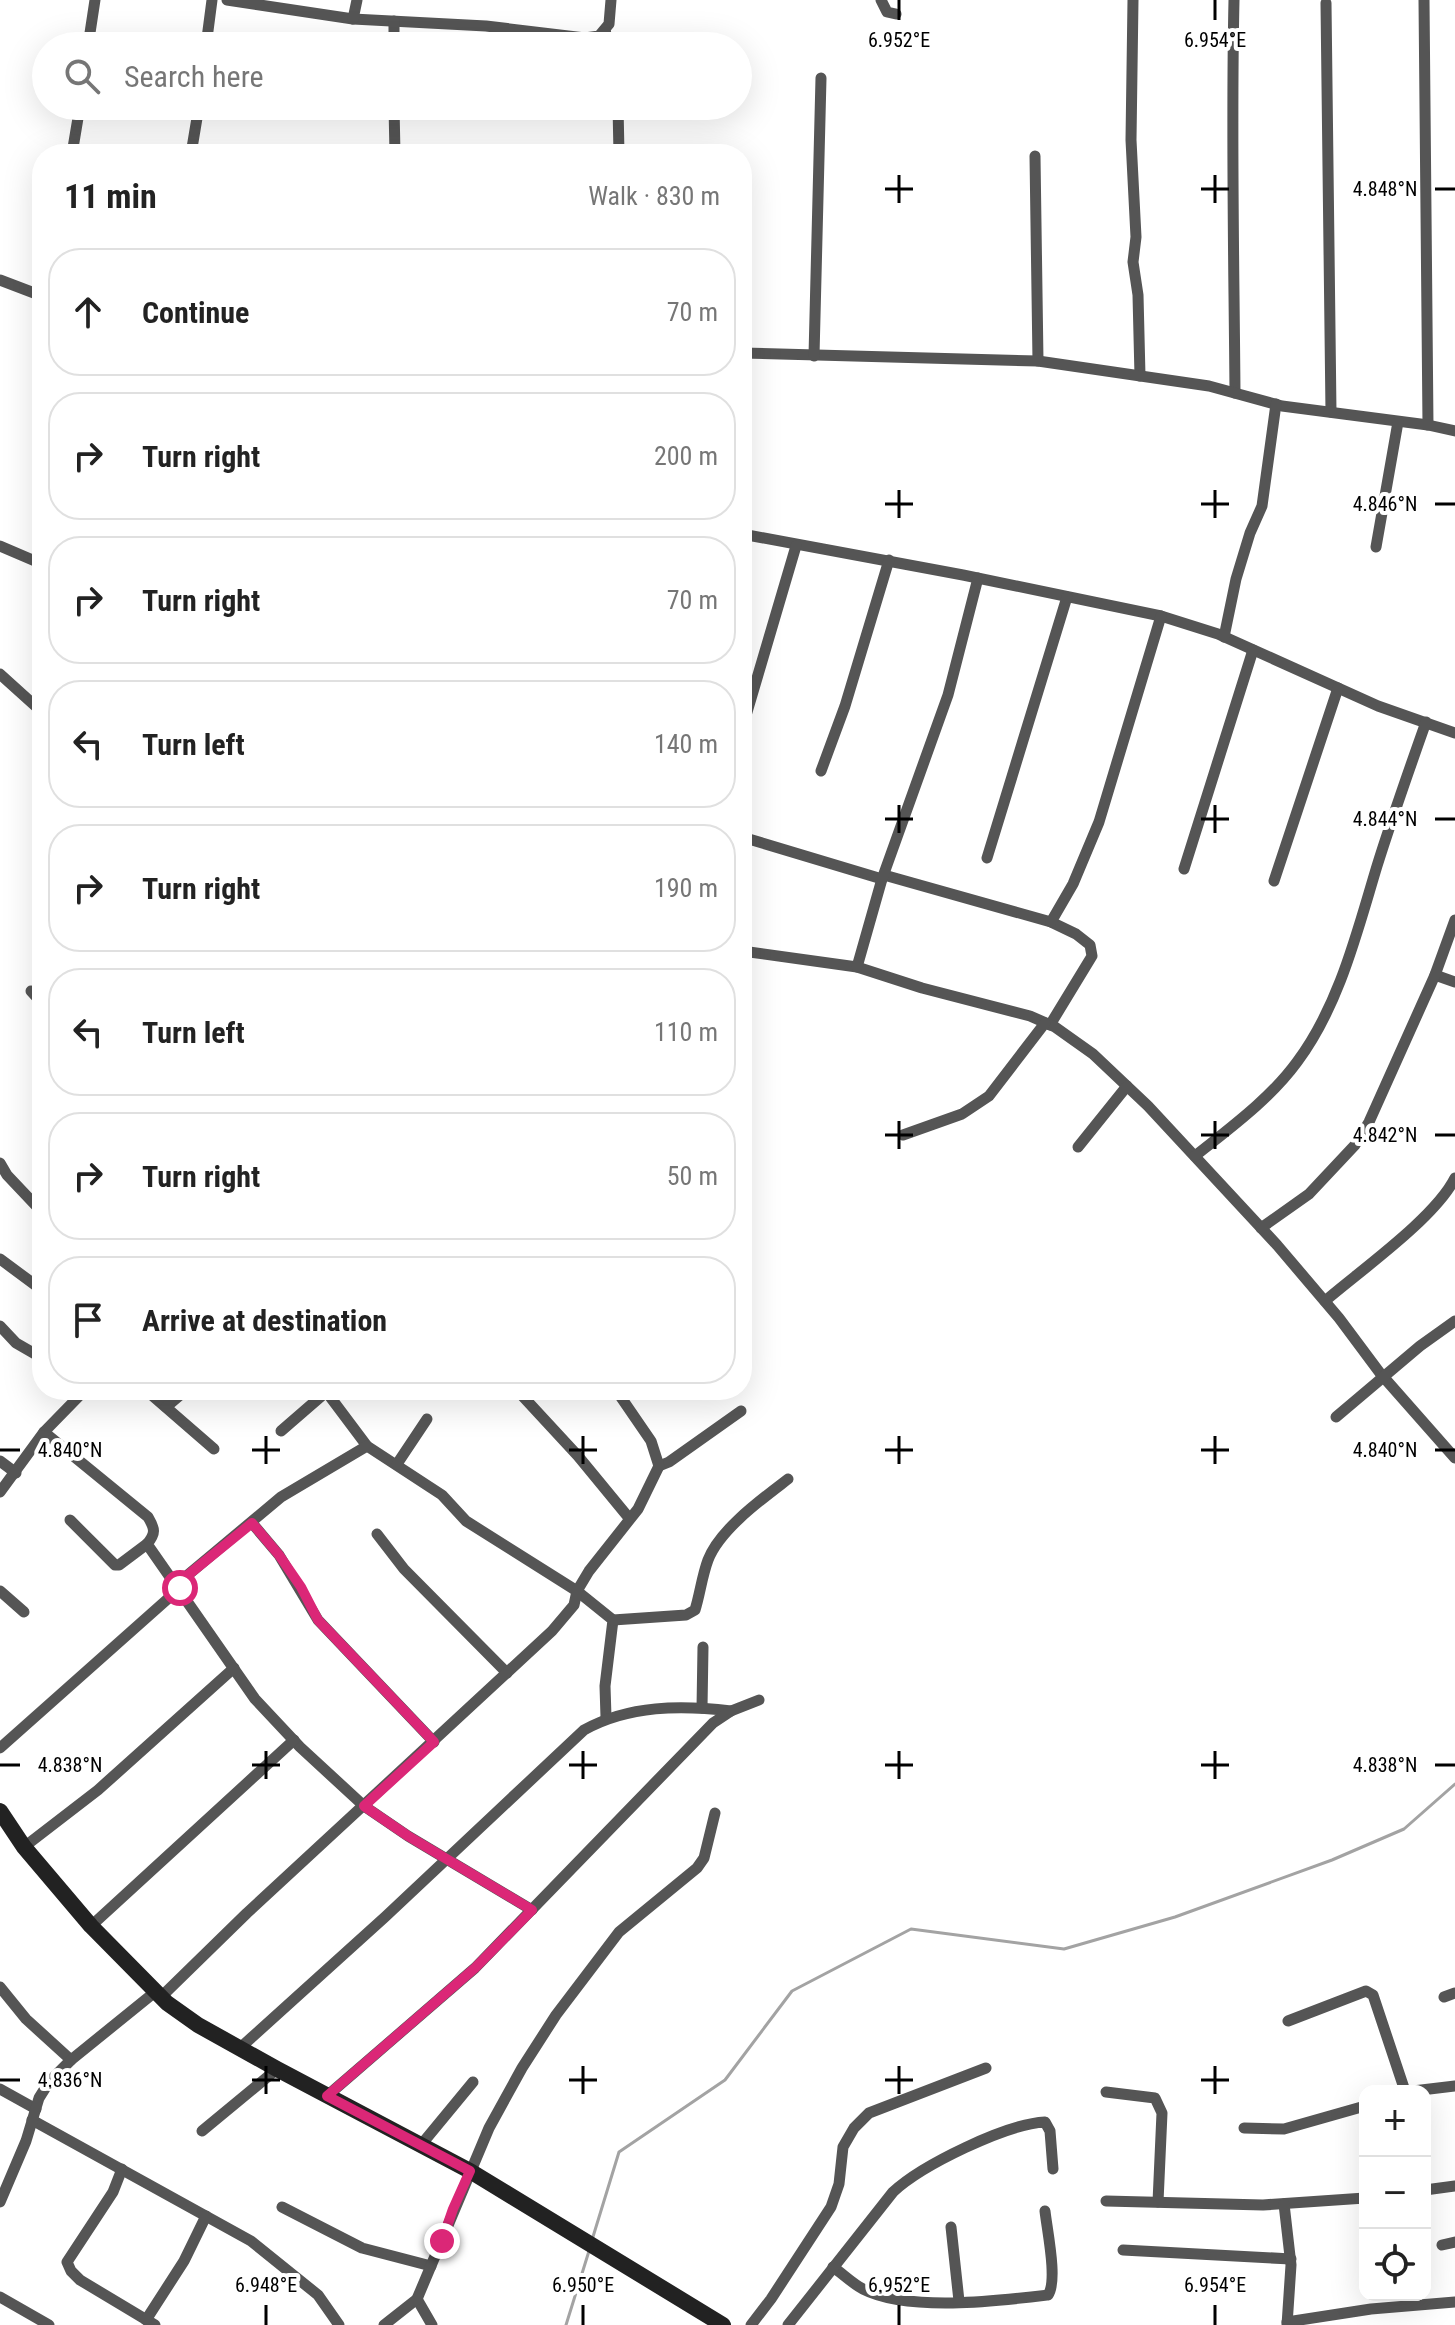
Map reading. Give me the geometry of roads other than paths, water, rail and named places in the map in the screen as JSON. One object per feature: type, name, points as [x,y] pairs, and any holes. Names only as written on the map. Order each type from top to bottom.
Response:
[{"type":"street","points":[[90,32],[95,0]]},
{"type":"street","points":[[208,32],[212,0]]},
{"type":"street","points":[[227,0],[353,19],[486,26],[536,32]]},
{"type":"street","points":[[353,19],[357,0]]},
{"type":"street","points":[[605,30],[609,24],[611,0]]},
{"type":"street","points":[[881,0],[887,12],[896,14]]},
{"type":"street","points":[[1133,0],[1131,140],[1136,237],[1133,262],[1138,295],[1140,376]]},
{"type":"street","points":[[1234,0],[1231,104],[1235,393]]},
{"type":"street","points":[[1424,0],[1428,425]]},
{"type":"street","points":[[1326,3],[1331,412]]},
{"type":"street","points":[[394,21],[394,32]]},
{"type":"street","points":[[814,356],[821,78]]},
{"type":"street","points":[[74,144],[78,120]]},
{"type":"street","points":[[193,144],[197,120]]},
{"type":"street","points":[[394,120],[395,144]]},
{"type":"street","points":[[618,120],[619,144]]},
{"type":"street","points":[[1035,156],[1038,361]]},
{"type":"street","points":[[1,283],[32,293]]},
{"type":"street","points":[[752,353],[1038,361],[1209,386],[1276,404],[1455,431]]},
{"type":"street","points":[[1224,637],[1236,579],[1262,506],[1276,404]]},
{"type":"street","points":[[1376,547],[1398,422]]},
{"type":"street","points":[[752,536],[889,560],[1161,616],[1224,637],[1338,688],[1455,733]]},
{"type":"street","points":[[0,546],[32,560]]},
{"type":"street","points":[[752,695],[796,546]]},
{"type":"street","points":[[821,771],[845,706],[889,560]]},
{"type":"street","points":[[857,967],[883,877],[948,695],[978,578]]},
{"type":"street","points":[[987,858],[1067,597]]},
{"type":"street","points":[[1051,922],[1073,884],[1099,822],[1161,616]]},
{"type":"street","points":[[1184,869],[1253,650]]},
{"type":"street","points":[[0,674],[32,703]]},
{"type":"street","points":[[1274,881],[1338,688]]},
{"type":"street","points":[[1195,1156],[1271,1092],[1315,1037],[1351,952],[1395,809],[1426,722]]},
{"type":"street","points":[[752,840],[1051,922],[1090,945],[1092,956],[1047,1024],[989,1096],[962,1114],[903,1135]]},
{"type":"street","points":[[1261,1228],[1290,1210],[1321,1184],[1355,1145],[1369,1122],[1435,975],[1455,920]]},
{"type":"street","points":[[752,952],[857,967],[1047,1024],[1093,1054],[1195,1156],[1261,1228],[1325,1301],[1383,1376],[1454,1454]]},
{"type":"street","points":[[1435,975],[1455,982]]},
{"type":"street","points":[[1078,1147],[1127,1086]]},
{"type":"street","points":[[0,1163],[32,1201]]},
{"type":"street","points":[[1325,1301],[1429,1213],[1455,1178]]},
{"type":"street","points":[[0,1259],[32,1283]]},
{"type":"street","points":[[1336,1417],[1420,1346],[1455,1321]]},
{"type":"street","points":[[0,1326],[16,1343],[32,1352]]},
{"type":"street","points":[[0,1340],[16,1343]]},
{"type":"street","points":[[0,1492],[44,1432],[75,1400]]},
{"type":"street","points":[[158,1400],[214,1449]]},
{"type":"street","points":[[166,1407],[174,1400]]},
{"type":"street","points":[[281,1431],[315,1400]]},
{"type":"street","points":[[332,1400],[367,1446],[442,1495],[466,1521],[577,1591],[613,1620],[686,1615],[695,1610],[708,1559],[721,1538],[757,1502],[788,1479]]},
{"type":"street","points":[[526,1400],[629,1518]]},
{"type":"street","points":[[623,1400],[651,1441],[659,1466]]},
{"type":"street","points":[[0,2202],[49,2082],[71,2060],[158,1995],[552,1631],[574,1605],[577,1591],[589,1571],[638,1509],[659,1466],[741,1411]]},
{"type":"street","points":[[397,1464],[427,1419]]},
{"type":"street","points":[[44,1432],[148,1517],[155,1529],[147,1544],[115,1565],[70,1520]]},
{"type":"street","points":[[0,1748],[281,1497],[367,1446]]},
{"type":"street","points":[[0,1461],[16,1473]]},
{"type":"street","points":[[252,1523],[301,1587],[318,1620],[434,1742]]},
{"type":"street","points":[[377,1534],[404,1569],[507,1673]]},
{"type":"street","points":[[147,1544],[255,1699],[294,1740],[364,1806],[532,1910]]},
{"type":"street","points":[[0,1591],[24,1612]]},
{"type":"street","points":[[606,1717],[605,1686],[613,1620]]},
{"type":"street","points":[[702,1708],[703,1647]]},
{"type":"street","points":[[24,1847],[98,1790],[234,1668]]},
{"type":"street","points":[[327,2096],[475,1968],[713,1723],[731,1711],[759,1700]]},
{"type":"street","points":[[240,2048],[448,1859],[584,1730],[606,1717],[638,1710],[702,1708],[731,1711]]},
{"type":"street","points":[[91,1926],[294,1740]]},
{"type":"street","points":[[384,2325],[417,2299],[470,2171],[505,2097],[556,2015],[619,1932],[697,1868],[708,1847],[715,1813]]},
{"type":"street","points":[[2,1819],[91,1926],[158,1995],[198,2025],[470,2171],[723,2325]]},
{"type":"street","points":[[0,1987],[26,2019],[71,2060]]},
{"type":"street","points":[[1288,2021],[1366,1991],[1373,1995],[1403,2085]]},
{"type":"street","points":[[751,2325],[831,2207],[839,2184],[843,2147],[854,2128],[869,2113],[986,2068]]},
{"type":"street","points":[[202,2131],[277,2069]]},
{"type":"street","points":[[421,2145],[473,2082]]},
{"type":"street","points":[[1431,2089],[1455,2086]]},
{"type":"street","points":[[0,2089],[34,2115],[122,2169],[251,2241],[318,2295],[339,2325]]},
{"type":"street","points":[[1106,2092],[1155,2098],[1160,2105],[1158,2202]]},
{"type":"street","points":[[1244,2128],[1284,2129],[1359,2108]]},
{"type":"street","points":[[788,2325],[893,2192],[939,2159],[1036,2122],[1045,2122],[1050,2131],[1053,2169]]},
{"type":"street","points":[[122,2169],[113,2192],[67,2262],[80,2280],[151,2322],[206,2216]]},
{"type":"street","points":[[1431,2189],[1455,2186]]},
{"type":"street","points":[[1106,2201],[1284,2204],[1359,2198]]},
{"type":"street","points":[[1284,2204],[1291,2259],[1287,2323],[1371,2309],[1455,2302]]},
{"type":"street","points":[[282,2207],[362,2248],[431,2266]]},
{"type":"street","points":[[833,2267],[863,2289],[900,2301],[1048,2295],[1052,2289],[1052,2276],[1045,2211]]},
{"type":"street","points":[[951,2227],[959,2301]]},
{"type":"street","points":[[1442,2245],[1455,2242]]},
{"type":"street","points":[[1123,2250],[1291,2259]]},
{"type":"street","points":[[0,2297],[49,2325]]},
{"type":"street","points":[[417,2299],[432,2325]]},
{"type":"waterway","points":[[592,2240],[619,2152],[725,2080],[792,1991],[911,1929],[1064,1949],[1175,1917],[1332,1860],[1404,1829],[1455,1784]]},
{"type":"waterway","points":[[566,2325],[589,2251]]}]
